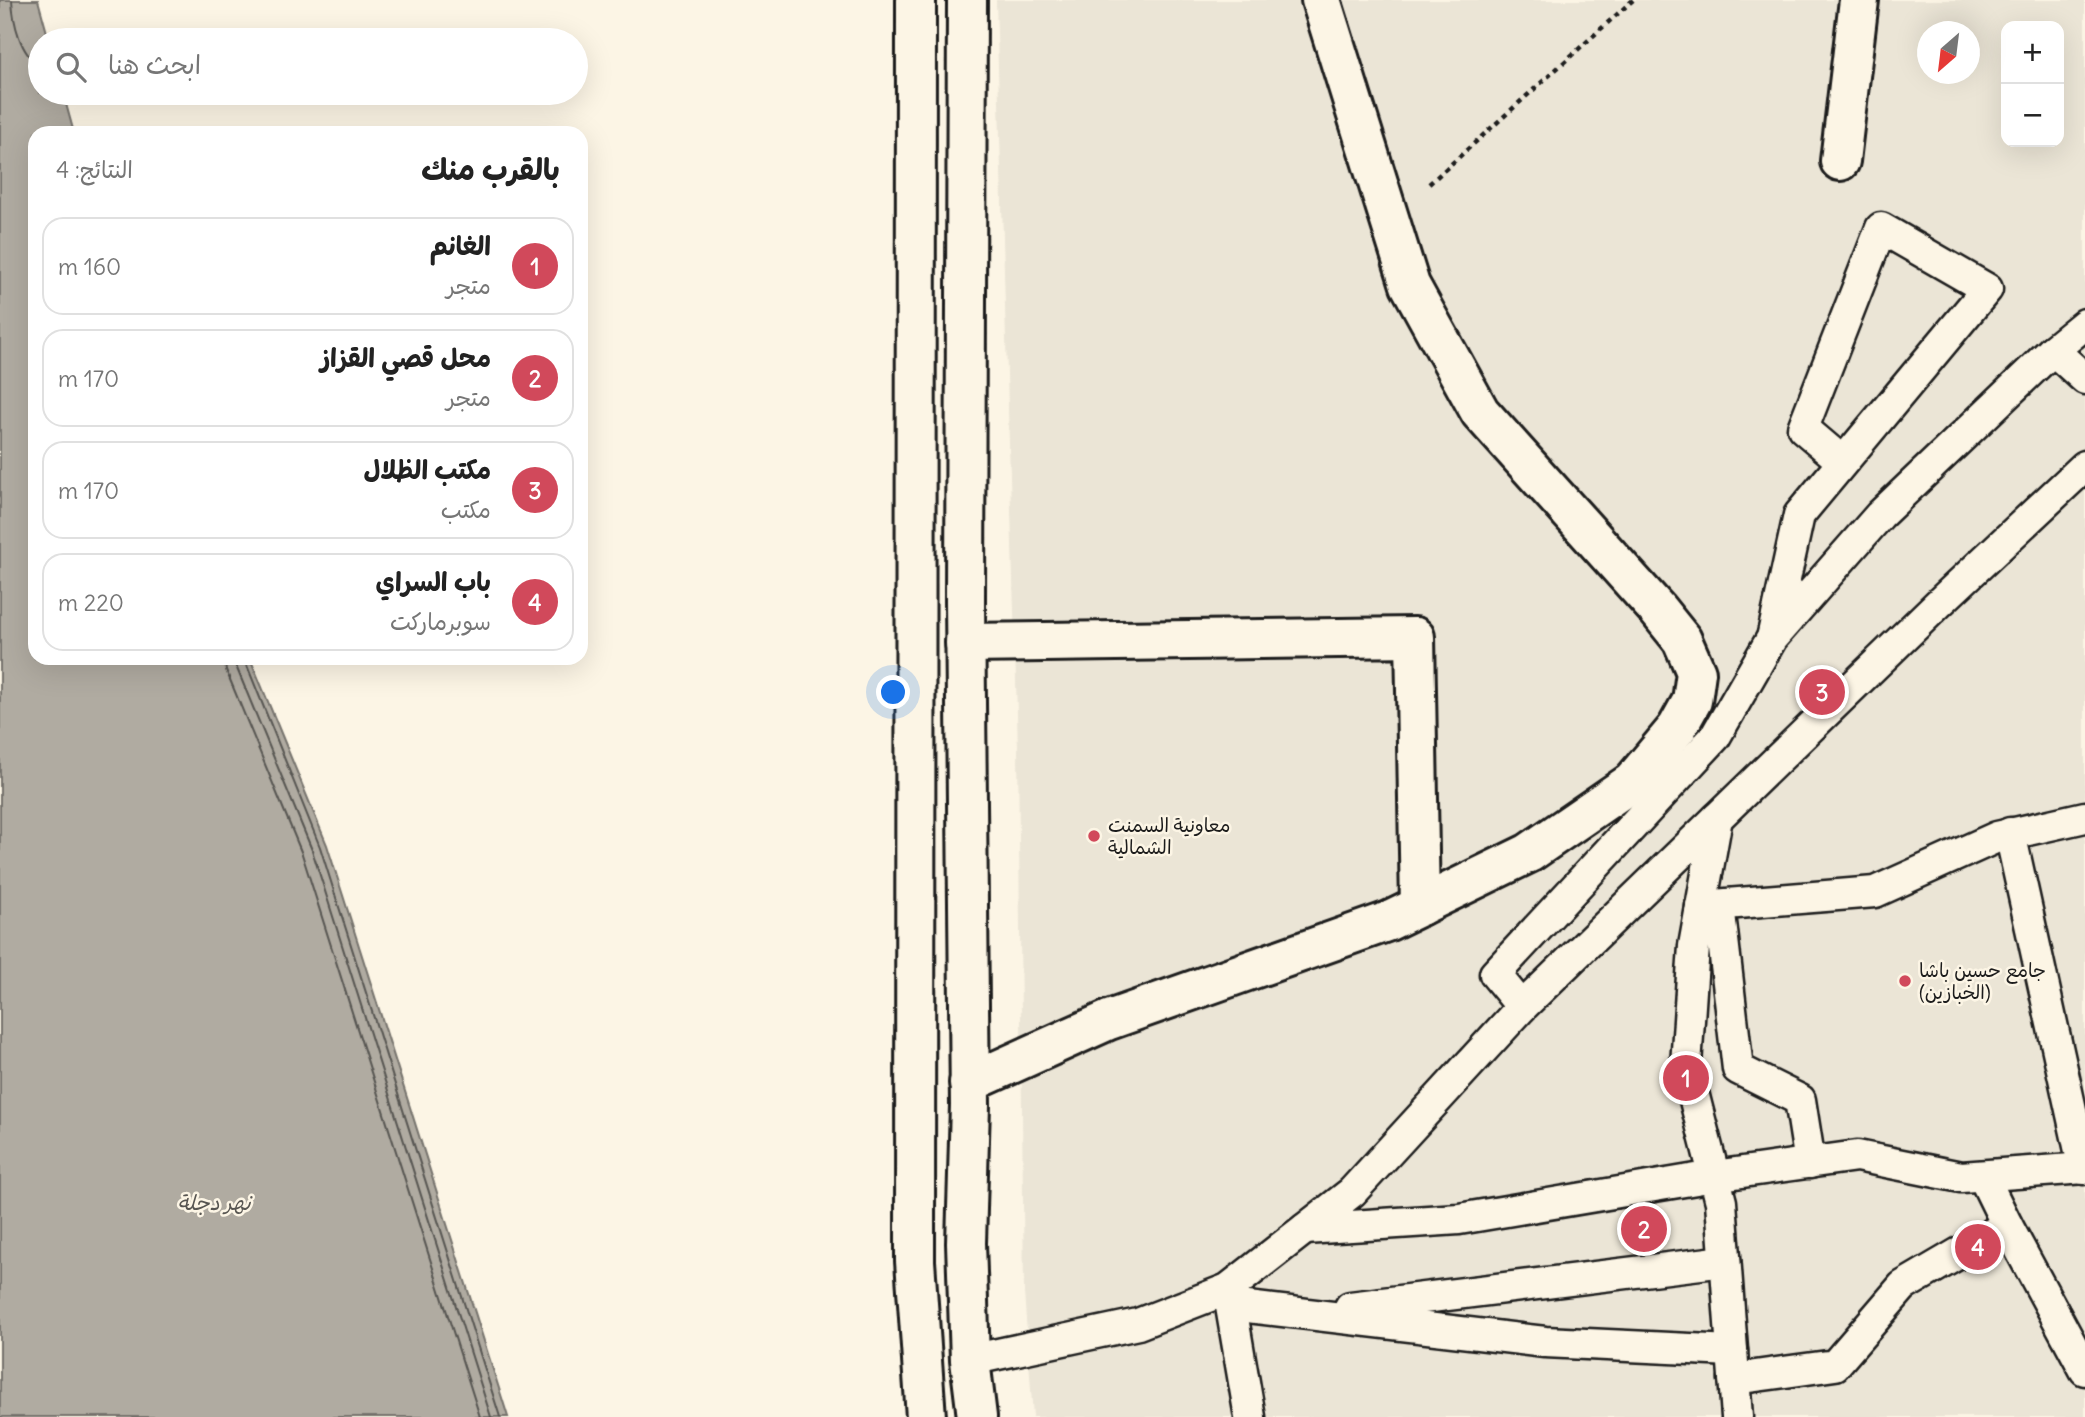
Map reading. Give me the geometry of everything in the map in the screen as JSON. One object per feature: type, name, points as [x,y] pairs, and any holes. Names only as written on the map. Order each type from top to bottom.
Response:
[{"type":"main road","points":[[916,0],[915,1261],[926,1417]]},
{"type":"main road","points":[[967,0],[965,643],[969,1083],[966,1243],[970,1360],[977,1417]]},
{"type":"main road","points":[[969,1083],[1109,1020],[1389,921],[1529,853],[1632,782],[1677,728],[1692,701],[1696,673],[1682,640],[1480,412],[1410,285],[1321,0]]},
{"type":"main road","points":[[1840,161],[1859,0]]},
{"type":"main road","points":[[965,643],[1415,637],[1420,906]]},
{"type":"street","points":[[1772,638],[1799,515],[1987,289],[1881,228],[1803,428],[1843,462]]},
{"type":"street","points":[[1522,1007],[1495,974],[1715,737],[1772,638],[1880,515],[2053,349],[2085,324]]},
{"type":"street","points":[[2053,349],[2085,379]]},
{"type":"street","points":[[970,1360],[1138,1324],[1230,1297],[1305,1229],[1352,1192],[1522,1007],[2085,466]]},
{"type":"street","points":[[1710,905],[1875,892],[1997,836],[2085,817]]},
{"type":"street","points":[[1717,818],[1710,905],[1738,1069],[1800,1100],[1810,1163]]},
{"type":"street","points":[[1305,1229],[1459,1219],[1714,1176],[1857,1156],[1961,1177],[2085,1169],[2011,833]]},
{"type":"street","points":[[1710,905],[1694,946],[1686,1065],[1721,1202],[1737,1417]]},
{"type":"street","points":[[1983,1176],[2085,1370]]},
{"type":"street","points":[[1230,1297],[1301,1313],[1733,1365],[1835,1365],[1903,1286],[2007,1225]]},
{"type":"street","points":[[1301,1313],[1725,1261]]},
{"type":"street","points":[[1230,1297],[1250,1417]]},
{"type":"path","points":[[1429,184],[1633,0]]},
{"type":"shaded area","points":[[996,0],[2085,0],[2085,1417],[1033,1417],[1024,1292],[1018,749]]},
{"type":"water","name":"نهر دجلة","points":[[0,0],[38,0],[46,28],[28,28],[28,105],[66,105],[72,126],[28,126],[28,665],[253,665],[327,845],[508,1417],[0,1417]]},
{"type":"place","name":"مكتب الظلال","points":[[1822,692]]},
{"type":"place","name":"معاونية السمنت الشمالية","points":[[1094,836]]},
{"type":"place","name":"جامع حسين باشا (الخبازين)","points":[[1905,981]]},
{"type":"place","name":"الغانم","points":[[1686,1078]]},
{"type":"place","name":"محل قصي القزاز","points":[[1644,1229]]},
{"type":"place","name":"باب السراي","points":[[1978,1247]]}]
